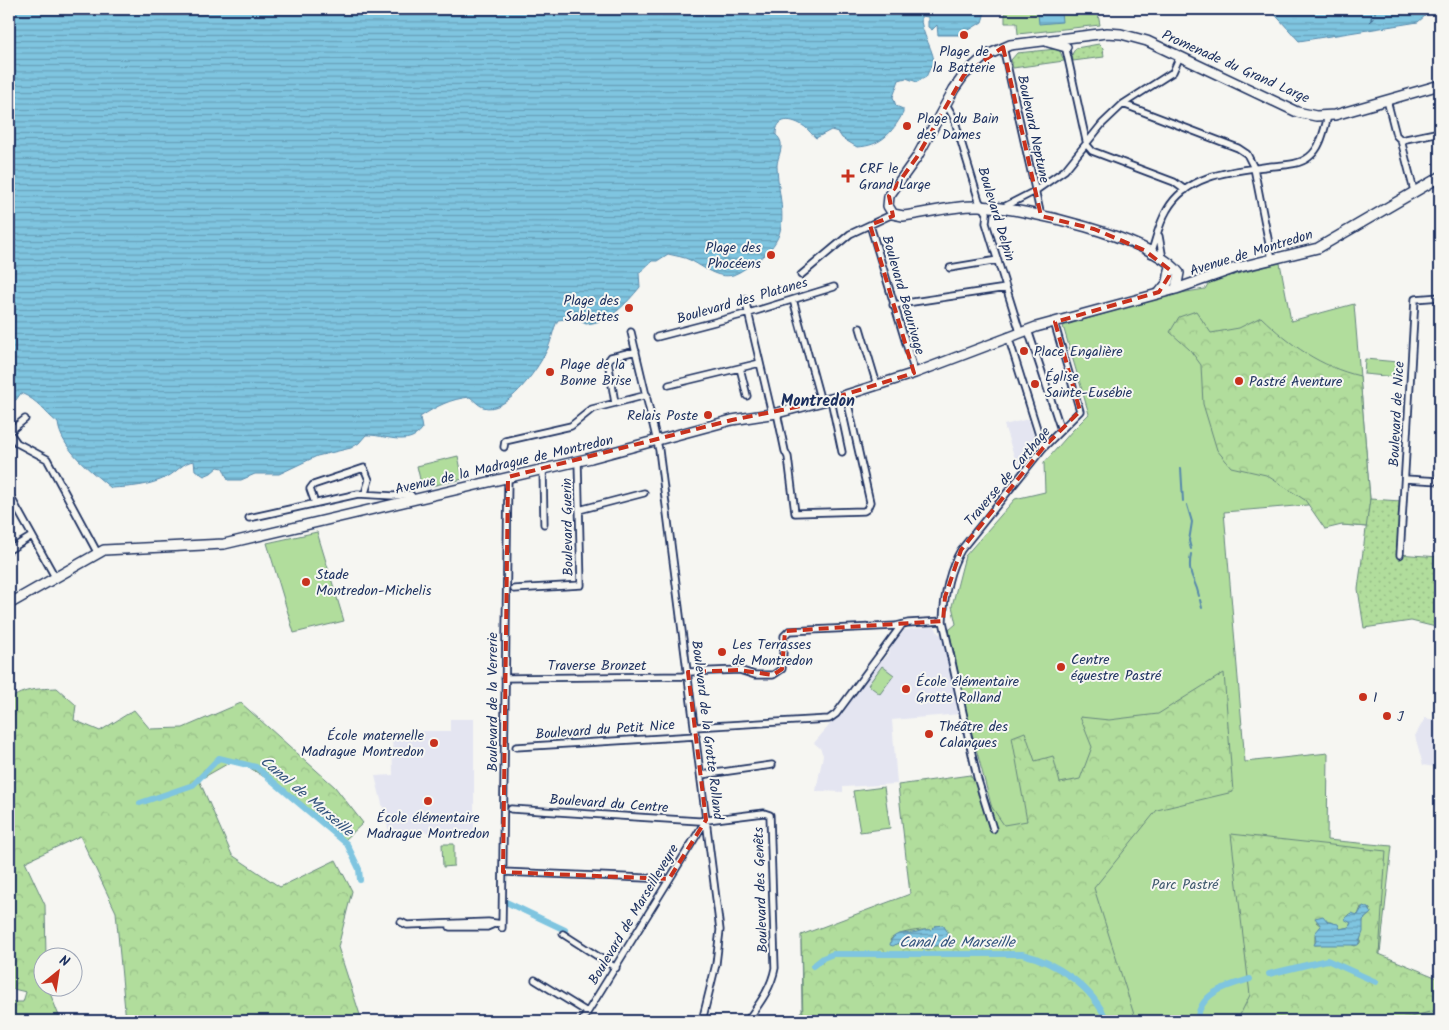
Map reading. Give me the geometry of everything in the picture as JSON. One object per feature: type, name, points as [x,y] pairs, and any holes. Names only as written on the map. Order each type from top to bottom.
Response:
[{"type":"street","name":"Promenade du Grand Large","points":[[893,214],[888,206],[889,196],[917,158],[964,75],[985,56],[1003,47],[1045,41],[1065,42],[1107,33],[1121,34],[1147,41],[1297,112],[1328,116]]},
{"type":"street","points":[[1065,42],[1087,145],[1092,151],[1174,182],[1185,190]]},
{"type":"street","name":"Boulevard Neptune","points":[[1003,47],[1040,216]]},
{"type":"street","points":[[1001,208],[1034,191],[1065,170],[1102,124],[1123,104],[1173,72],[1180,56]]},
{"type":"street","points":[[1151,254],[1168,208],[1185,190],[1221,173],[1296,164],[1308,158],[1318,146],[1328,116],[1440,85]]},
{"type":"street","points":[[1387,100],[1396,135],[1401,140],[1414,191]]},
{"type":"street","name":"Boulevard Delpin","points":[[946,104],[954,118],[987,213],[986,223],[1006,288],[1024,331]]},
{"type":"street","points":[[1123,104],[1238,148],[1247,154],[1254,168],[1272,259]]},
{"type":"street","points":[[1401,140],[1440,132]]},
{"type":"street","name":"Avenue de Montredon","points":[[1024,331],[1159,292],[1176,289],[1272,259],[1318,248],[1440,177]]},
{"type":"street","points":[[801,275],[850,234],[893,214],[903,216],[960,207],[983,206],[1040,216],[1094,229],[1163,259],[1176,270],[1179,277],[1176,289]]},
{"type":"street","name":"Boulevard Beaurivage","points":[[870,225],[914,373]]},
{"type":"street","points":[[1159,233],[1163,259]]},
{"type":"street","points":[[1151,254],[1179,277],[1188,281],[1197,281]]},
{"type":"street","points":[[950,268],[998,260]]},
{"type":"street","points":[[1159,292],[1168,282],[1170,270]]},
{"type":"street","name":"Boulevard des Platanes","points":[[657,337],[749,313],[834,287]]},
{"type":"street","points":[[893,305],[1006,288]]},
{"type":"street","name":"Boulevard de Nice","points":[[1400,554],[1415,299],[1440,297]]},
{"type":"street","points":[[745,299],[760,363],[788,457],[795,513],[867,509],[870,502],[846,395]]},
{"type":"street","points":[[794,303],[821,402]]},
{"type":"street","name":"Traverse de Carthage","points":[[993,829],[977,777],[943,621],[946,597],[954,566],[961,550],[1043,448],[1080,411],[1054,322]]},
{"type":"street","points":[[860,328],[877,385]]},
{"type":"street","points":[[1043,448],[1008,336],[1024,331],[1061,430]]},
{"type":"street","name":"Boulevard de la Grotte Rolland","points":[[631,332],[658,440],[701,775],[720,944],[702,1021]]},
{"type":"street","name":"Avenue de la Madrague de Montredon","points":[[9,604],[97,552],[109,549],[221,544],[578,461],[732,420],[774,414],[831,400],[914,373],[1008,336]]},
{"type":"street","points":[[615,403],[608,361],[611,357],[636,351]]},
{"type":"street","points":[[669,385],[760,363]]},
{"type":"street","points":[[740,368],[747,396]]},
{"type":"street","points":[[504,446],[505,441],[572,426],[592,409],[647,395]]},
{"type":"street","points":[[831,400],[842,452]]},
{"type":"street","points":[[25,419],[9,432],[17,443],[48,460],[97,552]]},
{"type":"street","name":"Boulevard Guerin","points":[[514,589],[581,586],[578,461]]},
{"type":"street","points":[[315,504],[310,489],[313,485],[364,468],[369,480],[365,493]]},
{"type":"street","points":[[543,469],[544,524]]},
{"type":"street","name":"Boulevard de la Verrerie","points":[[401,922],[407,925],[461,923],[502,926],[508,477]]},
{"type":"street","points":[[1405,479],[1440,481]]},
{"type":"street","points":[[249,518],[365,493],[394,496],[410,494],[414,499]]},
{"type":"street","points":[[579,510],[644,493]]},
{"type":"street","points":[[10,499],[55,577]]},
{"type":"street","points":[[9,550],[32,536]]},
{"type":"street","points":[[688,674],[739,670],[755,675],[773,675],[780,671],[784,636],[789,631],[901,626],[908,623],[943,621]]},
{"type":"street","points":[[695,727],[829,719],[836,714],[901,626]]},
{"type":"street","name":"Traverse Bronzet","points":[[505,678],[688,674]]},
{"type":"street","name":"Boulevard du Petit Nice","points":[[516,748],[696,736]]},
{"type":"street","points":[[701,775],[772,765]]},
{"type":"street","name":"Boulevard du Centre","points":[[511,809],[706,820]]},
{"type":"street","name":"Boulevard des Genêts","points":[[706,820],[764,813],[770,815],[775,968],[772,982],[766,995],[748,1021]]},
{"type":"street","name":"Boulevard de Marseilleveyre","points":[[582,1021],[706,820]]},
{"type":"street","points":[[503,872],[669,879]]},
{"type":"street","points":[[563,934],[616,968]]},
{"type":"street","points":[[534,980],[588,1012]]},
{"type":"highlighted area","points":[[1003,47],[1041,216],[1094,229],[1144,250],[1170,270],[1169,276],[1159,292],[1055,322],[1080,411],[1043,448],[961,550],[945,597],[943,621],[785,631],[782,669],[773,675],[739,670],[688,672],[706,820],[669,879],[503,872],[508,477],[732,420],[821,402],[914,373],[870,225],[893,216],[889,196],[917,157],[964,75]]},
{"type":"shaded area","points":[[1028,419],[1038,448],[1019,471],[1004,425]]},
{"type":"shaded area","points":[[935,626],[938,633],[944,636],[960,714],[892,720],[897,784],[843,787],[843,792],[816,791],[823,755],[820,748],[814,743],[840,713],[844,713],[844,708],[872,670],[889,654],[890,648],[904,630]]},
{"type":"shaded area","points":[[1425,718],[1440,721],[1440,768],[1423,765],[1415,736]]},
{"type":"shaded area","points":[[450,719],[474,719],[474,832],[389,832],[375,776],[393,775],[392,731],[450,731]]},
{"type":"green space","points":[[1013,9],[1097,9],[1100,25],[1018,34],[1017,23],[1005,23],[1005,12]]},
{"type":"green space","points":[[1099,44],[1103,48],[1104,57],[1073,61],[1072,54],[1076,48]]},
{"type":"green space","points":[[1056,49],[1060,51],[1064,61],[1013,68],[1011,60],[1017,53]]},
{"type":"green space","name":"Parc Pastré","points":[[1280,263],[1291,321],[1354,304],[1370,499],[1367,527],[1342,525],[1343,502],[1224,512],[1245,762],[1328,753],[1327,840],[1392,846],[1377,980],[1440,990],[1440,1021],[794,1021],[802,1010],[801,941],[915,914],[1000,838],[967,715],[949,630],[956,624],[952,606],[965,556],[1015,499],[1045,492],[1044,463],[1089,414],[1063,326],[1168,295],[1205,289],[1210,281]]},
{"type":"green space","points":[[1196,311],[1211,333],[1239,328],[1261,317],[1283,337],[1307,354],[1332,367],[1360,376],[1370,499],[1367,527],[1342,525],[1325,529],[1305,500],[1266,475],[1231,467],[1217,450],[1203,404],[1201,365],[1190,350],[1170,332],[1179,317]]},
{"type":"green space","points":[[1365,359],[1398,362],[1396,377],[1364,374]]},
{"type":"green space","points":[[458,456],[463,479],[422,488],[417,466]]},
{"type":"green space","points":[[1370,499],[1401,501],[1397,554],[1440,557],[1440,628],[1411,621],[1364,628],[1358,589]]},
{"type":"green space","name":"Stade Montredon-Michelis","points":[[317,532],[344,621],[294,633],[267,543]]},
{"type":"green space","points":[[882,666],[894,675],[880,694],[868,685]]},
{"type":"green space","points":[[1224,673],[1233,792],[1157,810],[1094,888],[1136,1021],[803,1021],[801,935],[910,894],[898,785],[970,775],[1004,825],[1027,821],[1012,737],[1025,732],[1035,761],[1053,756],[1060,783],[1080,779],[1092,747],[1080,717],[1109,720],[1158,714]],"holes":[[[943,925],[949,936],[941,946],[932,946],[928,949],[898,943],[894,945],[890,940],[903,933],[931,930],[935,926]]]},
{"type":"green space","points":[[57,688],[76,705],[74,720],[100,731],[134,710],[150,729],[183,728],[241,703],[335,787],[363,823],[345,840],[294,796],[236,759],[199,780],[232,855],[280,887],[336,860],[352,891],[338,947],[362,1021],[126,1021],[116,912],[80,836],[25,862],[45,905],[46,948],[32,948],[32,998],[52,998],[61,1021],[9,1021],[9,1002],[23,1002],[26,992],[9,988],[9,700],[20,693],[38,689]]},
{"type":"green space","points":[[884,787],[890,828],[860,832],[853,791]]},
{"type":"green space","points":[[1231,834],[1386,851],[1379,954],[1440,979],[1440,1001],[1437,1010],[1396,1021],[1237,1021],[1250,995]],"holes":[[[1361,907],[1370,909],[1371,913],[1363,920],[1360,943],[1355,946],[1348,943],[1315,945],[1315,935],[1321,926],[1316,922],[1331,922],[1340,929],[1349,927],[1351,922],[1345,919],[1349,914],[1358,915]]]},
{"type":"green space","points":[[442,844],[454,844],[454,866],[443,867]]},
{"type":"water","points":[[9,9],[986,9],[982,22],[961,35],[938,35],[937,25],[932,30],[928,27],[928,17],[921,16],[921,23],[933,55],[934,67],[931,66],[926,77],[917,82],[906,78],[899,80],[893,97],[896,106],[903,109],[903,113],[895,127],[879,141],[857,147],[842,138],[838,132],[831,130],[816,138],[805,127],[795,122],[786,120],[779,124],[776,135],[781,142],[777,166],[782,218],[776,240],[768,251],[756,261],[742,271],[727,276],[711,272],[688,259],[668,254],[657,261],[652,261],[639,273],[640,287],[623,306],[610,316],[595,323],[586,324],[574,318],[558,320],[548,348],[536,369],[511,398],[501,404],[492,408],[483,407],[470,397],[450,401],[420,417],[422,429],[410,438],[396,439],[366,435],[351,448],[317,456],[279,474],[255,474],[241,480],[228,480],[223,468],[218,467],[204,476],[195,470],[194,461],[187,463],[167,477],[147,484],[111,488],[86,467],[71,451],[60,433],[58,423],[37,403],[21,393],[16,400],[9,399]]},
{"type":"water","points":[[1270,9],[1433,9],[1418,22],[1299,41]]},
{"type":"water","points":[[1061,11],[1062,22],[1039,24],[1038,14]]},
{"type":"water","points":[[1363,906],[1369,908],[1371,913],[1363,920],[1363,932],[1358,945],[1314,945],[1316,941],[1315,933],[1321,926],[1315,918],[1323,916],[1328,922],[1338,924],[1340,929],[1349,927],[1351,923],[1344,919],[1351,913],[1358,915]]},
{"type":"water","points":[[943,925],[950,942],[928,949],[898,943],[893,946],[890,945],[893,938],[898,934],[931,930],[935,926]]},
{"type":"waterway","points":[[1181,468],[1183,501]]},
{"type":"waterway","points":[[1187,505],[1192,522],[1189,541],[1191,549]]},
{"type":"waterway","points":[[1191,554],[1190,568],[1199,596]]},
{"type":"waterway","points":[[1200,600],[1202,608]]},
{"type":"waterway","name":"Canal de Marseille","points":[[140,803],[193,785],[219,758],[256,767],[347,844],[359,869],[360,880]]},
{"type":"waterway","name":"Canal de Marseille","points":[[506,902],[565,930]]},
{"type":"waterway","name":"Canal de Marseille","points":[[813,966],[823,958],[833,954],[1022,954],[1048,963],[1072,978],[1093,997],[1107,1021]]},
{"type":"waterway","name":"Canal de Marseille","points":[[1269,974],[1327,960],[1376,982]]},
{"type":"waterway","name":"Canal de Marseille","points":[[1197,1021],[1199,1011],[1209,997],[1232,984],[1250,979]]},
{"type":"ferry route","points":[[1371,20],[1372,9]]},
{"type":"ferry route","points":[[1369,22],[1375,17],[1375,9]]},
{"type":"place","name":"Plage de la Batterie","points":[[964,35]]},
{"type":"place","name":"Plage du Bain des Dames","points":[[907,126]]},
{"type":"place","name":"CRF le Grand Large","points":[[848,176]]},
{"type":"place","name":"Plage des Phocéens","points":[[771,255]]},
{"type":"place","name":"Plage des Sablettes","points":[[629,308]]},
{"type":"place","name":"Place Engalière","points":[[1024,351]]},
{"type":"place","name":"Plage de la Bonne Brise","points":[[550,372]]},
{"type":"place","name":"Pastré Aventure","points":[[1239,381]]},
{"type":"place","name":"Église Sainte-Eusébie","points":[[1035,384]]},
{"type":"place","name":"Relais Poste","points":[[708,415]]},
{"type":"place","name":"Stade Montredon-Michelis","points":[[306,582]]},
{"type":"place","name":"Les Terrasses de Montredon","points":[[722,652]]},
{"type":"place","name":"Centre équestre Pastré","points":[[1061,667]]},
{"type":"place","name":"École élémentaire Grotte Rolland","points":[[906,689]]},
{"type":"place","name":"I","points":[[1363,697]]},
{"type":"place","name":"J","points":[[1387,716]]},
{"type":"place","name":"Théâtre des Calanques","points":[[929,734]]},
{"type":"place","name":"École maternelle Madrague Montredon","points":[[434,743]]},
{"type":"place","name":"École élémentaire Madrague Montredon","points":[[428,801]]},
{"type":"district","name":"Montredon","points":[[818,400]]}]
